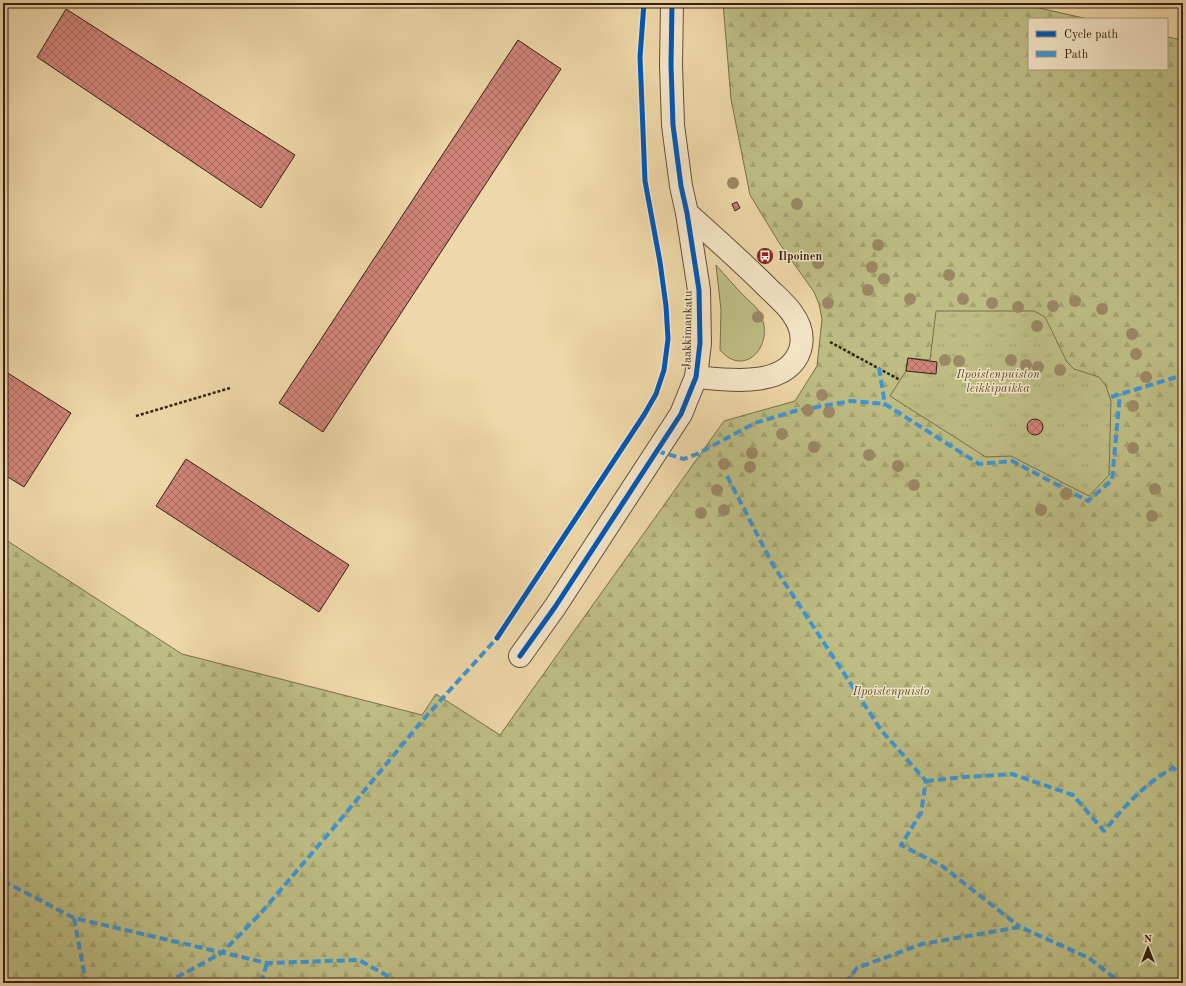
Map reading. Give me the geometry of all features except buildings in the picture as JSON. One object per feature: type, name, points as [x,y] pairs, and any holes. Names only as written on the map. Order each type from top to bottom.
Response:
[{"type":"street","name":"Jaakkimankatu","points":[[520,656],[556,607],[681,414],[696,377],[700,343],[699,290],[687,213],[681,186],[673,125],[671,65],[672,3]]},
{"type":"street","points":[[687,213],[754,274],[792,312],[801,333],[801,345],[798,356],[793,363],[779,373],[752,380],[696,377]]},
{"type":"path","points":[[799,326],[900,380]]},
{"type":"path","points":[[136,416],[230,388]]},
{"type":"green space","name":"Ilpoistenpuisto","points":[[723,3],[1017,3],[1084,18],[1028,18],[1028,70],[1168,70],[1168,37],[1183,40],[1183,983],[3,983],[3,538],[182,654],[422,715],[436,694],[500,735],[724,421],[795,401],[817,366],[822,319],[819,304],[814,292],[778,241],[750,195],[731,99]]},
{"type":"green space","points":[[716,265],[757,309],[762,318],[764,329],[760,348],[747,360],[738,361],[729,358],[720,350],[721,310]]},
{"type":"green space","name":"Ilpoistenpuiston leikkipaikka","points":[[936,311],[1034,311],[1045,317],[1067,362],[1074,369],[1099,377],[1106,386],[1111,401],[1109,475],[1089,496],[1011,456],[986,457],[890,396],[906,371],[908,358],[930,360]]},
{"type":"marked path","points":[[879,368],[885,404],[979,464],[1012,461],[1088,501],[1112,480],[1120,394]]},
{"type":"marked path","points":[[1111,397],[1183,375]]},
{"type":"marked path","points":[[657,451],[684,459],[697,454],[755,423],[795,411],[851,401],[885,404]]},
{"type":"marked path","points":[[727,476],[773,565],[881,730],[926,781],[921,813],[901,845],[942,866],[1020,927]]},
{"type":"marked path","points":[[166,983],[222,953],[260,914],[421,722],[497,638]]},
{"type":"marked path","points":[[926,781],[1012,774],[1073,795],[1104,831],[1128,804],[1153,781],[1173,768],[1183,775]]},
{"type":"marked path","points":[[3,881],[74,918],[267,963],[359,960],[400,983]]},
{"type":"marked path","points":[[74,918],[86,983]]},
{"type":"marked path","points":[[845,983],[857,968],[922,944],[1020,927],[1089,958],[1121,983]]},
{"type":"marked path","points":[[261,983],[267,963]]},
{"type":"cycle path","points":[[497,638],[644,415],[656,394],[664,370],[668,339],[666,306],[660,262],[645,181],[640,57],[644,3]]},
{"type":"cycle path","points":[[520,656],[555,607],[681,414],[696,377],[700,343],[699,290],[687,213],[681,186],[673,125],[671,65],[672,3]]},
{"type":"place","name":"Ilpoinen","points":[[765,256]]}]
